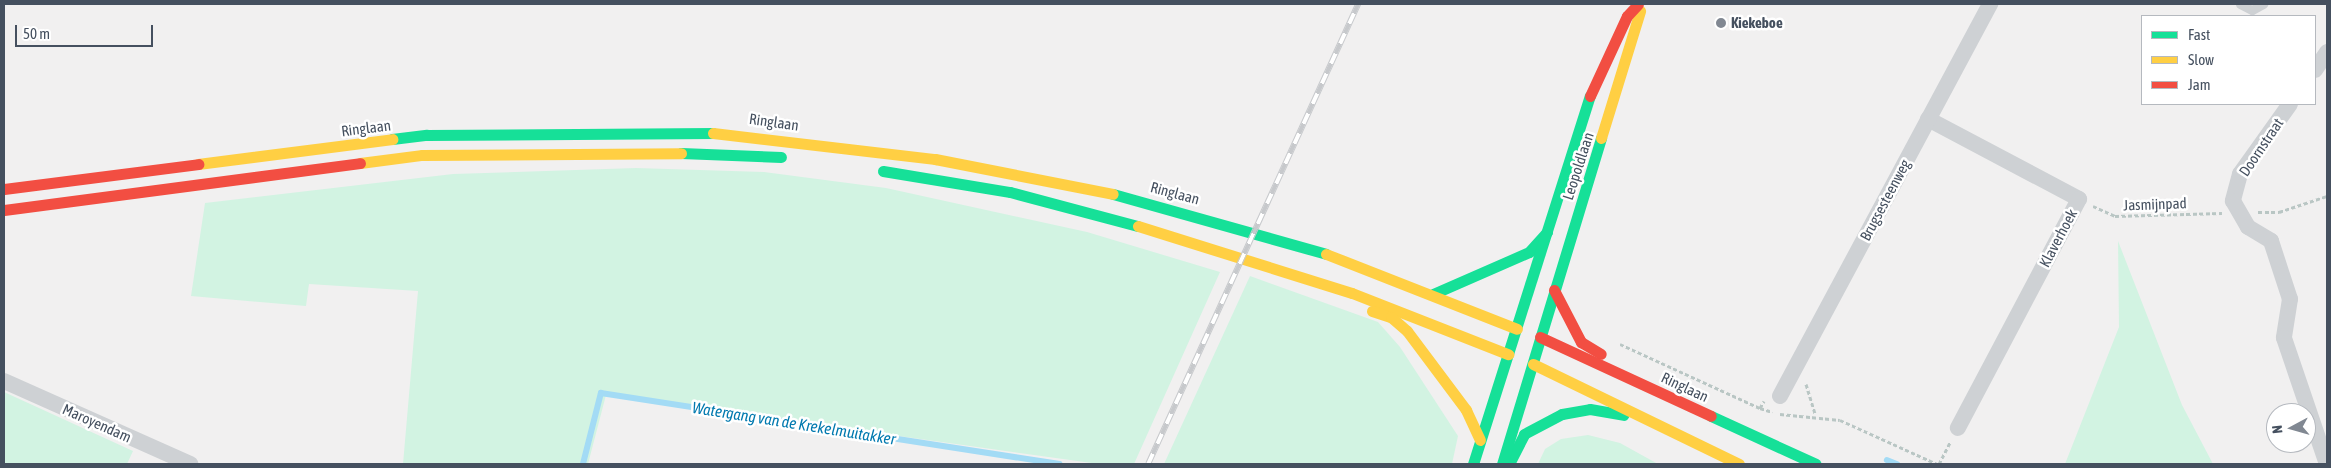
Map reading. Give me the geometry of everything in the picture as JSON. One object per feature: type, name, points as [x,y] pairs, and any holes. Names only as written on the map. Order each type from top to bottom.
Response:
[{"type":"main road","name":"Leopoldlaan","points":[[1508,354],[1592,88],[1627,16],[1639,4]]},
{"type":"main road","name":"Leopoldlaan","points":[[1532,364],[1640,23],[1639,4]]},
{"type":"main road","name":"Ringlaan","points":[[4,189],[427,135],[740,133],[935,159],[1103,190],[1272,236],[1433,294],[1540,337],[1816,464]]},
{"type":"main road","points":[[4,210],[422,155],[747,152],[796,159]]},
{"type":"main road","points":[[874,170],[1010,192],[1211,246],[1352,293],[1532,364],[1739,464]]},
{"type":"main road","points":[[1433,294],[1529,252],[1548,230]]},
{"type":"main road","points":[[1554,290],[1581,342],[1620,373]]},
{"type":"main road","points":[[1352,293],[1361,307],[1391,317],[1407,331],[1466,410],[1480,440]]},
{"type":"main road","points":[[1473,464],[1508,354]]},
{"type":"main road","points":[[1502,464],[1532,364]]},
{"type":"main road","points":[[1509,464],[1524,434],[1562,414],[1590,409],[1658,426]]},
{"type":"street","name":"Brugsesteenweg","points":[[1781,394],[1990,4]]},
{"type":"street","points":[[2316,68],[2327,52]]},
{"type":"street","name":"Doornstraat","points":[[2236,213],[2232,201],[2240,174],[2289,105]]},
{"type":"street","name":"Klaverhoek","points":[[1928,119],[2079,199],[1958,428]]},
{"type":"street","points":[[2236,213],[2271,241],[2290,299],[2284,338],[2327,464]]},
{"type":"street","name":"Maroyendam","points":[[4,381],[190,464]]},
{"type":"lane","points":[[2240,4],[2252,10],[2263,4]]},
{"type":"path","name":"Jasmijnpad","points":[[2079,199],[2115,216],[2278,212],[2327,196]]},
{"type":"path","points":[[1617,343],[1760,408],[1840,420],[1938,464],[1958,428]]},
{"type":"path","points":[[1760,408],[1769,391],[1781,394]]},
{"type":"green space","points":[[636,168],[764,172],[886,188],[1087,232],[1220,272],[1134,464],[1099,464],[606,395],[588,464],[403,464],[418,291],[309,284],[306,306],[191,296],[205,203],[453,174]]},
{"type":"green space","points":[[2118,241],[2182,405],[2213,464],[2065,464],[2119,327]]},
{"type":"green space","points":[[1250,276],[1378,322],[1400,347],[1458,436],[1452,464],[1164,464]]},
{"type":"green space","points":[[4,392],[133,451],[127,464],[4,464]]},
{"type":"green space","points":[[1588,435],[1620,443],[1658,464],[1538,464],[1545,449],[1561,439]]},
{"type":"waterway","name":"Watergang van de Krekelmuitakker","points":[[583,464],[601,393],[1060,464]]},
{"type":"waterway","points":[[1887,460],[1897,464]]},
{"type":"railway","points":[[1148,464],[1358,4]]},
{"type":"traffic: fast","points":[[1473,464],[1590,96]]},
{"type":"traffic: fast","points":[[392,139],[427,135],[713,133]]},
{"type":"traffic: fast","points":[[1502,464],[1601,138]]},
{"type":"traffic: fast","points":[[681,153],[781,157]]},
{"type":"traffic: fast","points":[[883,171],[1010,192],[1138,226]]},
{"type":"traffic: fast","points":[[1113,194],[1326,254]]},
{"type":"traffic: fast","points":[[1433,294],[1529,252],[1547,232]]},
{"type":"traffic: fast","points":[[1510,462],[1524,434],[1562,414],[1590,409],[1623,415]]},
{"type":"traffic: fast","points":[[1711,416],[1816,464]]},
{"type":"traffic: slow","points":[[1601,138],[1640,11]]},
{"type":"traffic: slow","points":[[713,133],[935,159],[1113,194]]},
{"type":"traffic: slow","points":[[198,164],[392,139]]},
{"type":"traffic: slow","points":[[360,163],[422,155],[681,153]]},
{"type":"traffic: slow","points":[[1138,226],[1352,293],[1508,354]]},
{"type":"traffic: slow","points":[[1326,254],[1517,329]]},
{"type":"traffic: slow","points":[[1372,311],[1391,317],[1407,331],[1466,410],[1480,440]]},
{"type":"traffic: slow","points":[[1533,364],[1739,464]]},
{"type":"traffic: jam","points":[[1590,96],[1627,16],[1638,4]]},
{"type":"traffic: jam","points":[[4,210],[360,163]]},
{"type":"traffic: jam","points":[[4,189],[198,164]]},
{"type":"traffic: jam","points":[[1554,290],[1581,342],[1601,354]]},
{"type":"traffic: jam","points":[[1540,337],[1711,416]]},
{"type":"place","name":"Kiekeboe","points":[[1721,23]]}]
